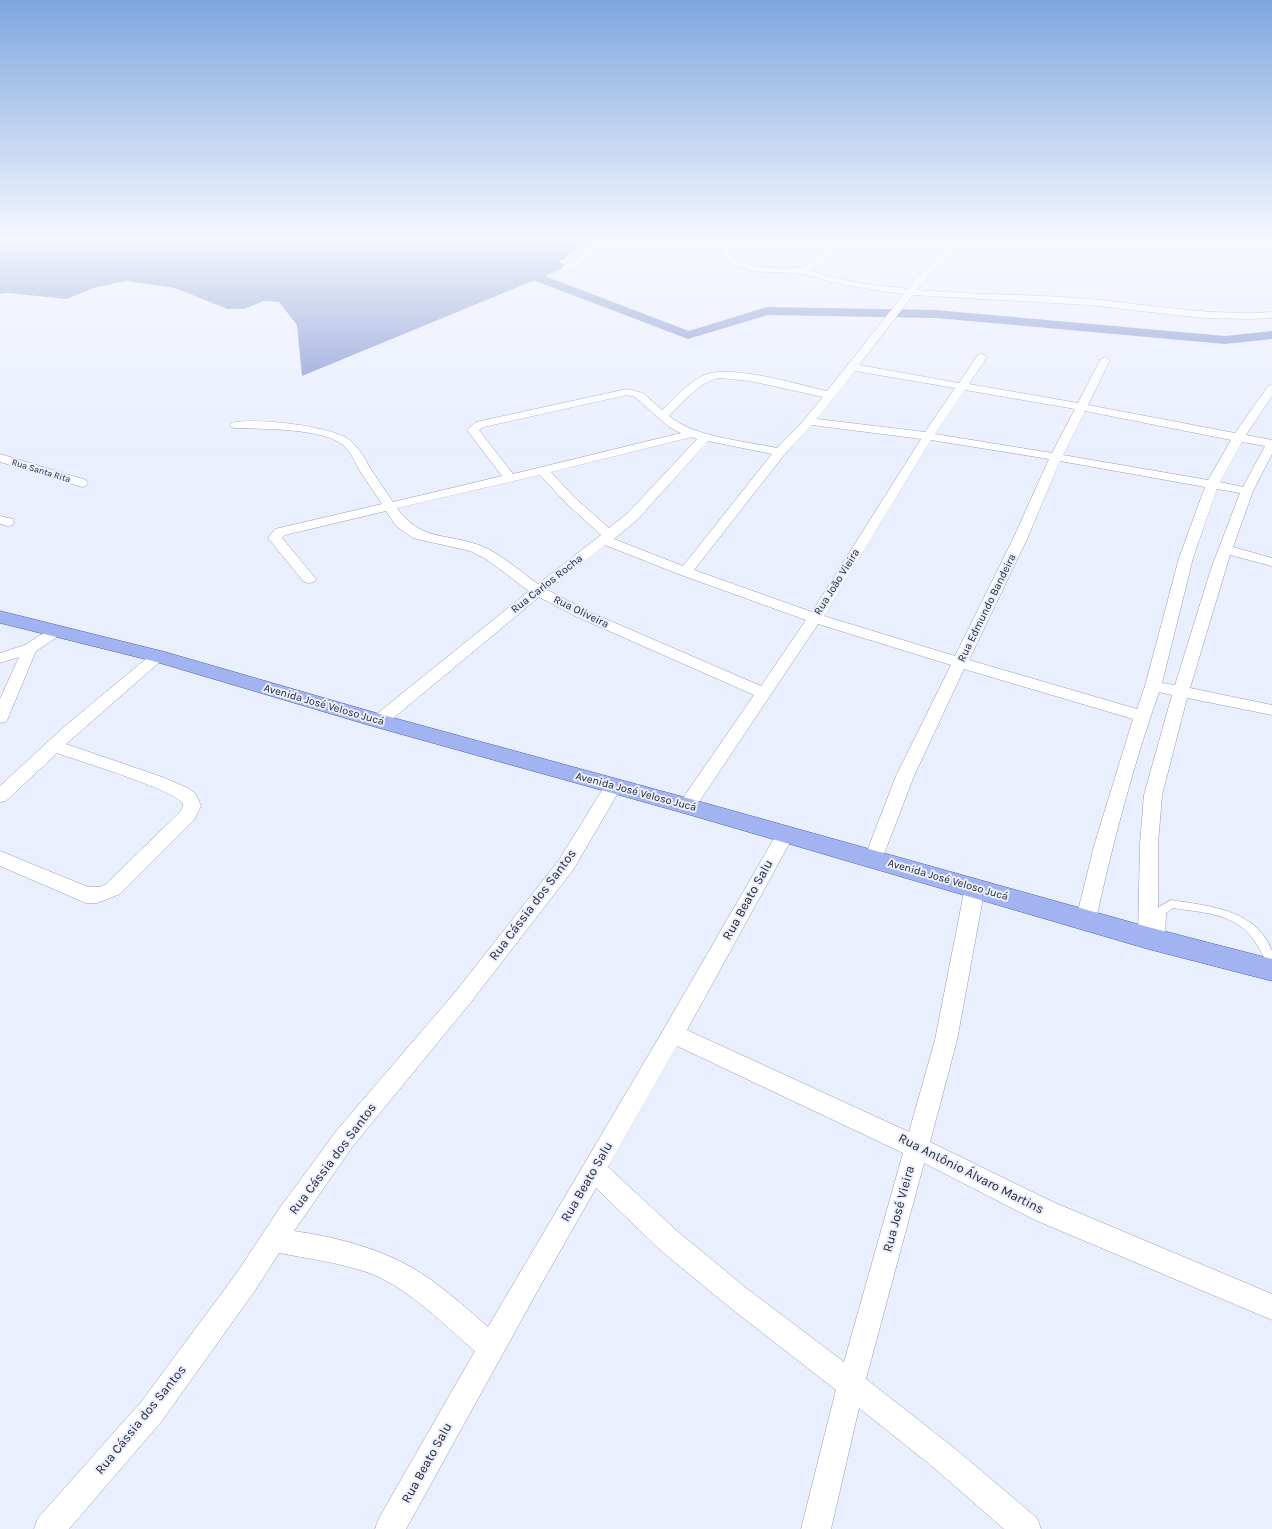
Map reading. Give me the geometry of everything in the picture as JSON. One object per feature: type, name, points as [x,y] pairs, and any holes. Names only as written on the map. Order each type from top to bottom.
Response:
[{"type":"main road","name":"Avenida José Veloso Jucá","points":[[0,617],[55,632],[158,656],[379,721],[688,806],[785,835],[975,887],[1154,939],[1272,970]]},
{"type":"street","points":[[686,572],[780,452],[852,367],[897,308]]},
{"type":"street","points":[[1142,308],[1225,317],[1272,316]]},
{"type":"street","name":"Rua João Vieira","points":[[688,806],[814,618],[928,436],[982,357]]},
{"type":"street","name":"Rua Edmundo Bandeira","points":[[873,859],[905,776],[1020,540],[1056,457],[1080,407],[1105,360]]},
{"type":"street","points":[[852,367],[1080,407],[1238,438],[1272,443],[1247,491],[1218,569],[1181,692],[1153,795],[1149,844],[1154,939]]},
{"type":"street","points":[[662,416],[702,381],[715,374],[740,376],[828,395]]},
{"type":"street","points":[[1086,919],[1103,846],[1133,743],[1153,686],[1186,558],[1212,485],[1238,438],[1272,388]]},
{"type":"street","points":[[510,478],[473,430],[475,426],[627,392],[639,395],[673,424],[699,435],[780,452]]},
{"type":"street","points":[[808,420],[928,436],[1247,491]]},
{"type":"street","name":"Rua Oliveira","points":[[234,424],[268,425],[291,428],[334,436],[344,440],[358,458],[401,523],[414,532],[436,540],[474,548],[491,556],[538,591],[580,613],[764,693]]},
{"type":"street","points":[[309,579],[277,541],[275,538],[276,535],[288,529],[699,435]]},
{"type":"street","name":"Rua Carlos Rocha","points":[[379,721],[538,591],[633,516],[699,435]]},
{"type":"street","name":"Rua Santa Rita","points":[[3,462],[82,483]]},
{"type":"street","points":[[542,470],[607,538],[686,572],[814,618],[960,663],[1143,716]]},
{"type":"street","points":[[1225,549],[1272,562]]},
{"type":"street","points":[[0,658],[30,648],[55,632]]},
{"type":"street","points":[[0,718],[30,648]]},
{"type":"street","points":[[0,796],[54,746],[158,656]]},
{"type":"street","points":[[1153,686],[1272,710]]},
{"type":"street","points":[[0,858],[86,895],[97,896],[105,894],[113,889],[188,815],[192,806],[190,799],[182,792],[156,781],[54,746]]},
{"type":"street","name":"Rua Cássia dos Santos","points":[[49,1529],[151,1412],[245,1283],[273,1240],[345,1138],[464,996],[566,865],[613,786]]},
{"type":"street","name":"Rua Beato Salu","points":[[390,1529],[491,1347],[673,1034],[785,835]]},
{"type":"street","name":"Rua José Vieira","points":[[816,1529],[851,1384],[946,1040],[975,887]]},
{"type":"street","name":"Rua Antônio Álvaro Martins","points":[[673,1034],[916,1146],[1044,1211],[1272,1307]]},
{"type":"street","points":[[594,1170],[668,1240],[736,1297],[851,1384],[943,1457],[1020,1527]]},
{"type":"street","points":[[273,1240],[312,1246],[364,1258],[402,1276],[430,1295],[491,1347]]},
{"type":"lane","points":[[1154,939],[1161,911],[1171,904],[1220,913],[1237,919],[1252,929],[1272,962]]},
{"type":"water","points":[[225,308],[246,308],[244,309]]},
{"type":"water","points":[[284,308],[466,308],[302,376],[297,325]]},
{"type":"waterway","points":[[619,308],[688,335],[767,311],[936,314],[1225,340],[1272,335]]}]
